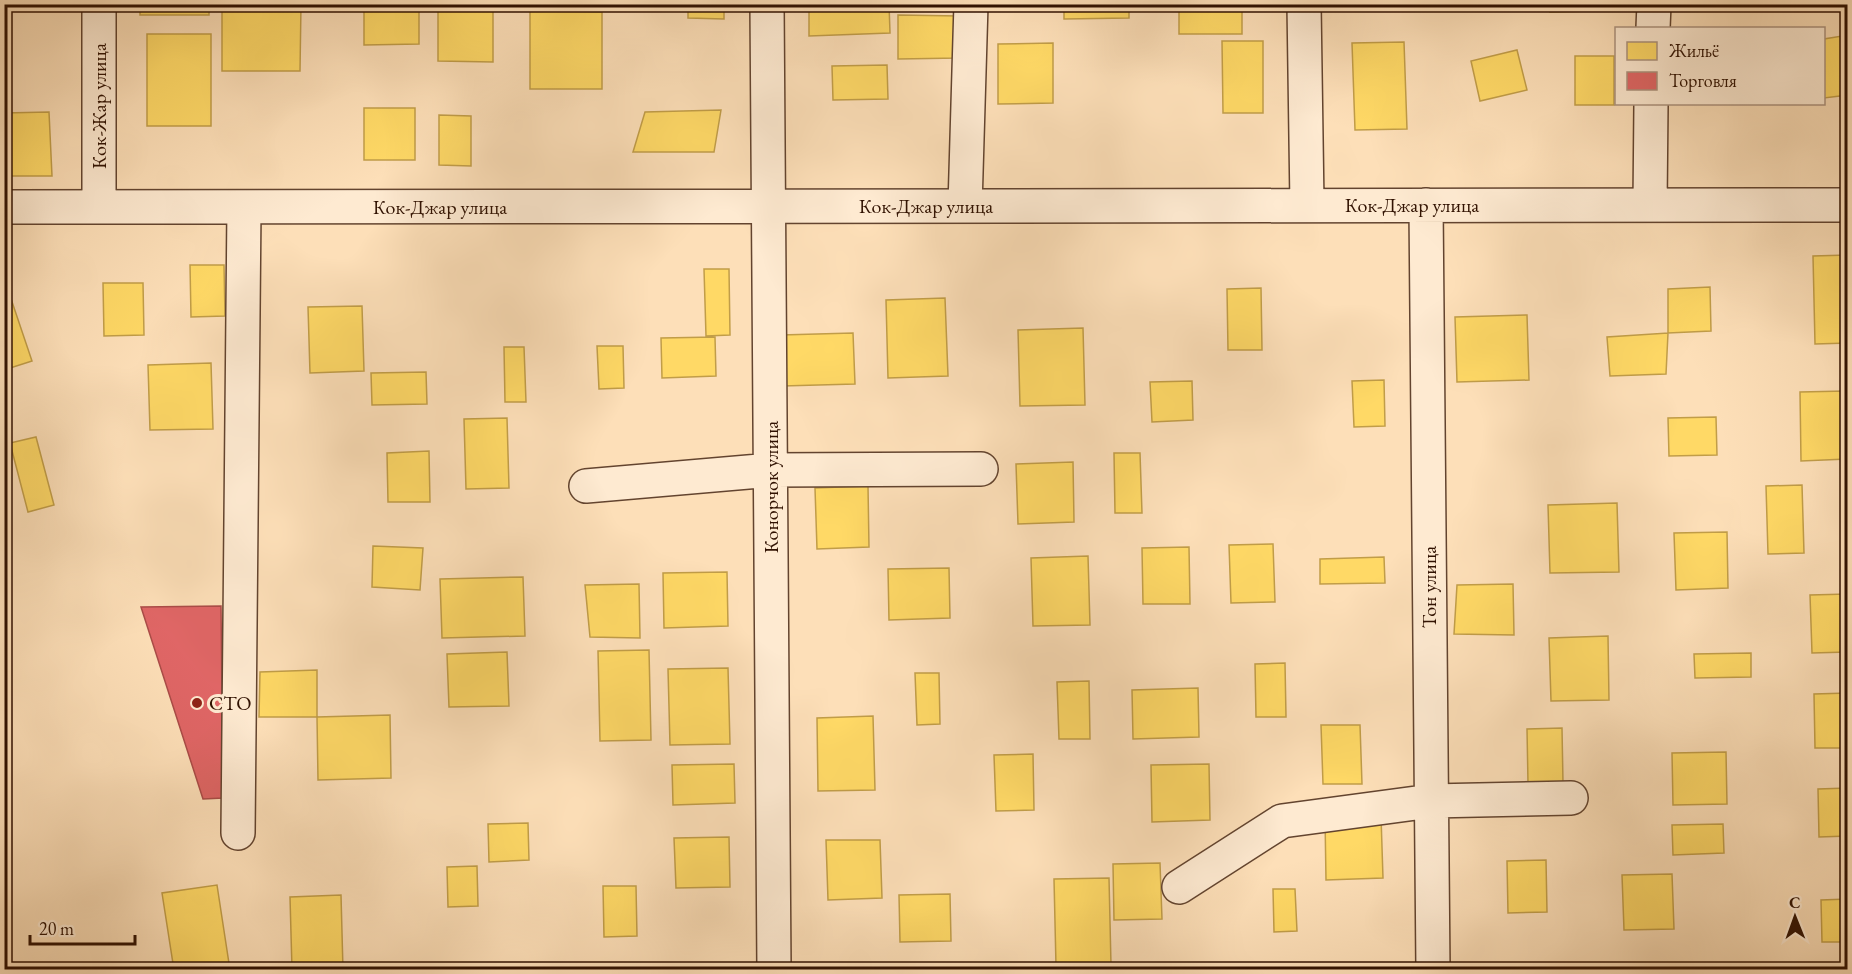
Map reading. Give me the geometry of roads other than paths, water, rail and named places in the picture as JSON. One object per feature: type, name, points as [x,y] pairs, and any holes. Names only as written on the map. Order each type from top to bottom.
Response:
[{"type":"street","name":"Кок-Жар улица","points":[[99,4],[99,207]]},
{"type":"street","name":"Конорчок улица","points":[[767,4],[774,969]]},
{"type":"street","points":[[965,206],[971,4]]},
{"type":"street","points":[[1304,4],[1307,206]]},
{"type":"street","points":[[1653,27],[1654,4]]},
{"type":"street","points":[[1650,205],[1651,105]]},
{"type":"street","name":"Тон улица","points":[[1426,205],[1432,969]]},
{"type":"street","name":"Кок-Джар улица","points":[[4,207],[1848,205]]},
{"type":"street","points":[[238,833],[244,207]]},
{"type":"street","points":[[586,486],[771,471],[981,469]]},
{"type":"street","points":[[1179,887],[1282,821],[1431,801],[1571,798]]},
{"type":"place","name":"СТО","points":[[197,703]]}]
